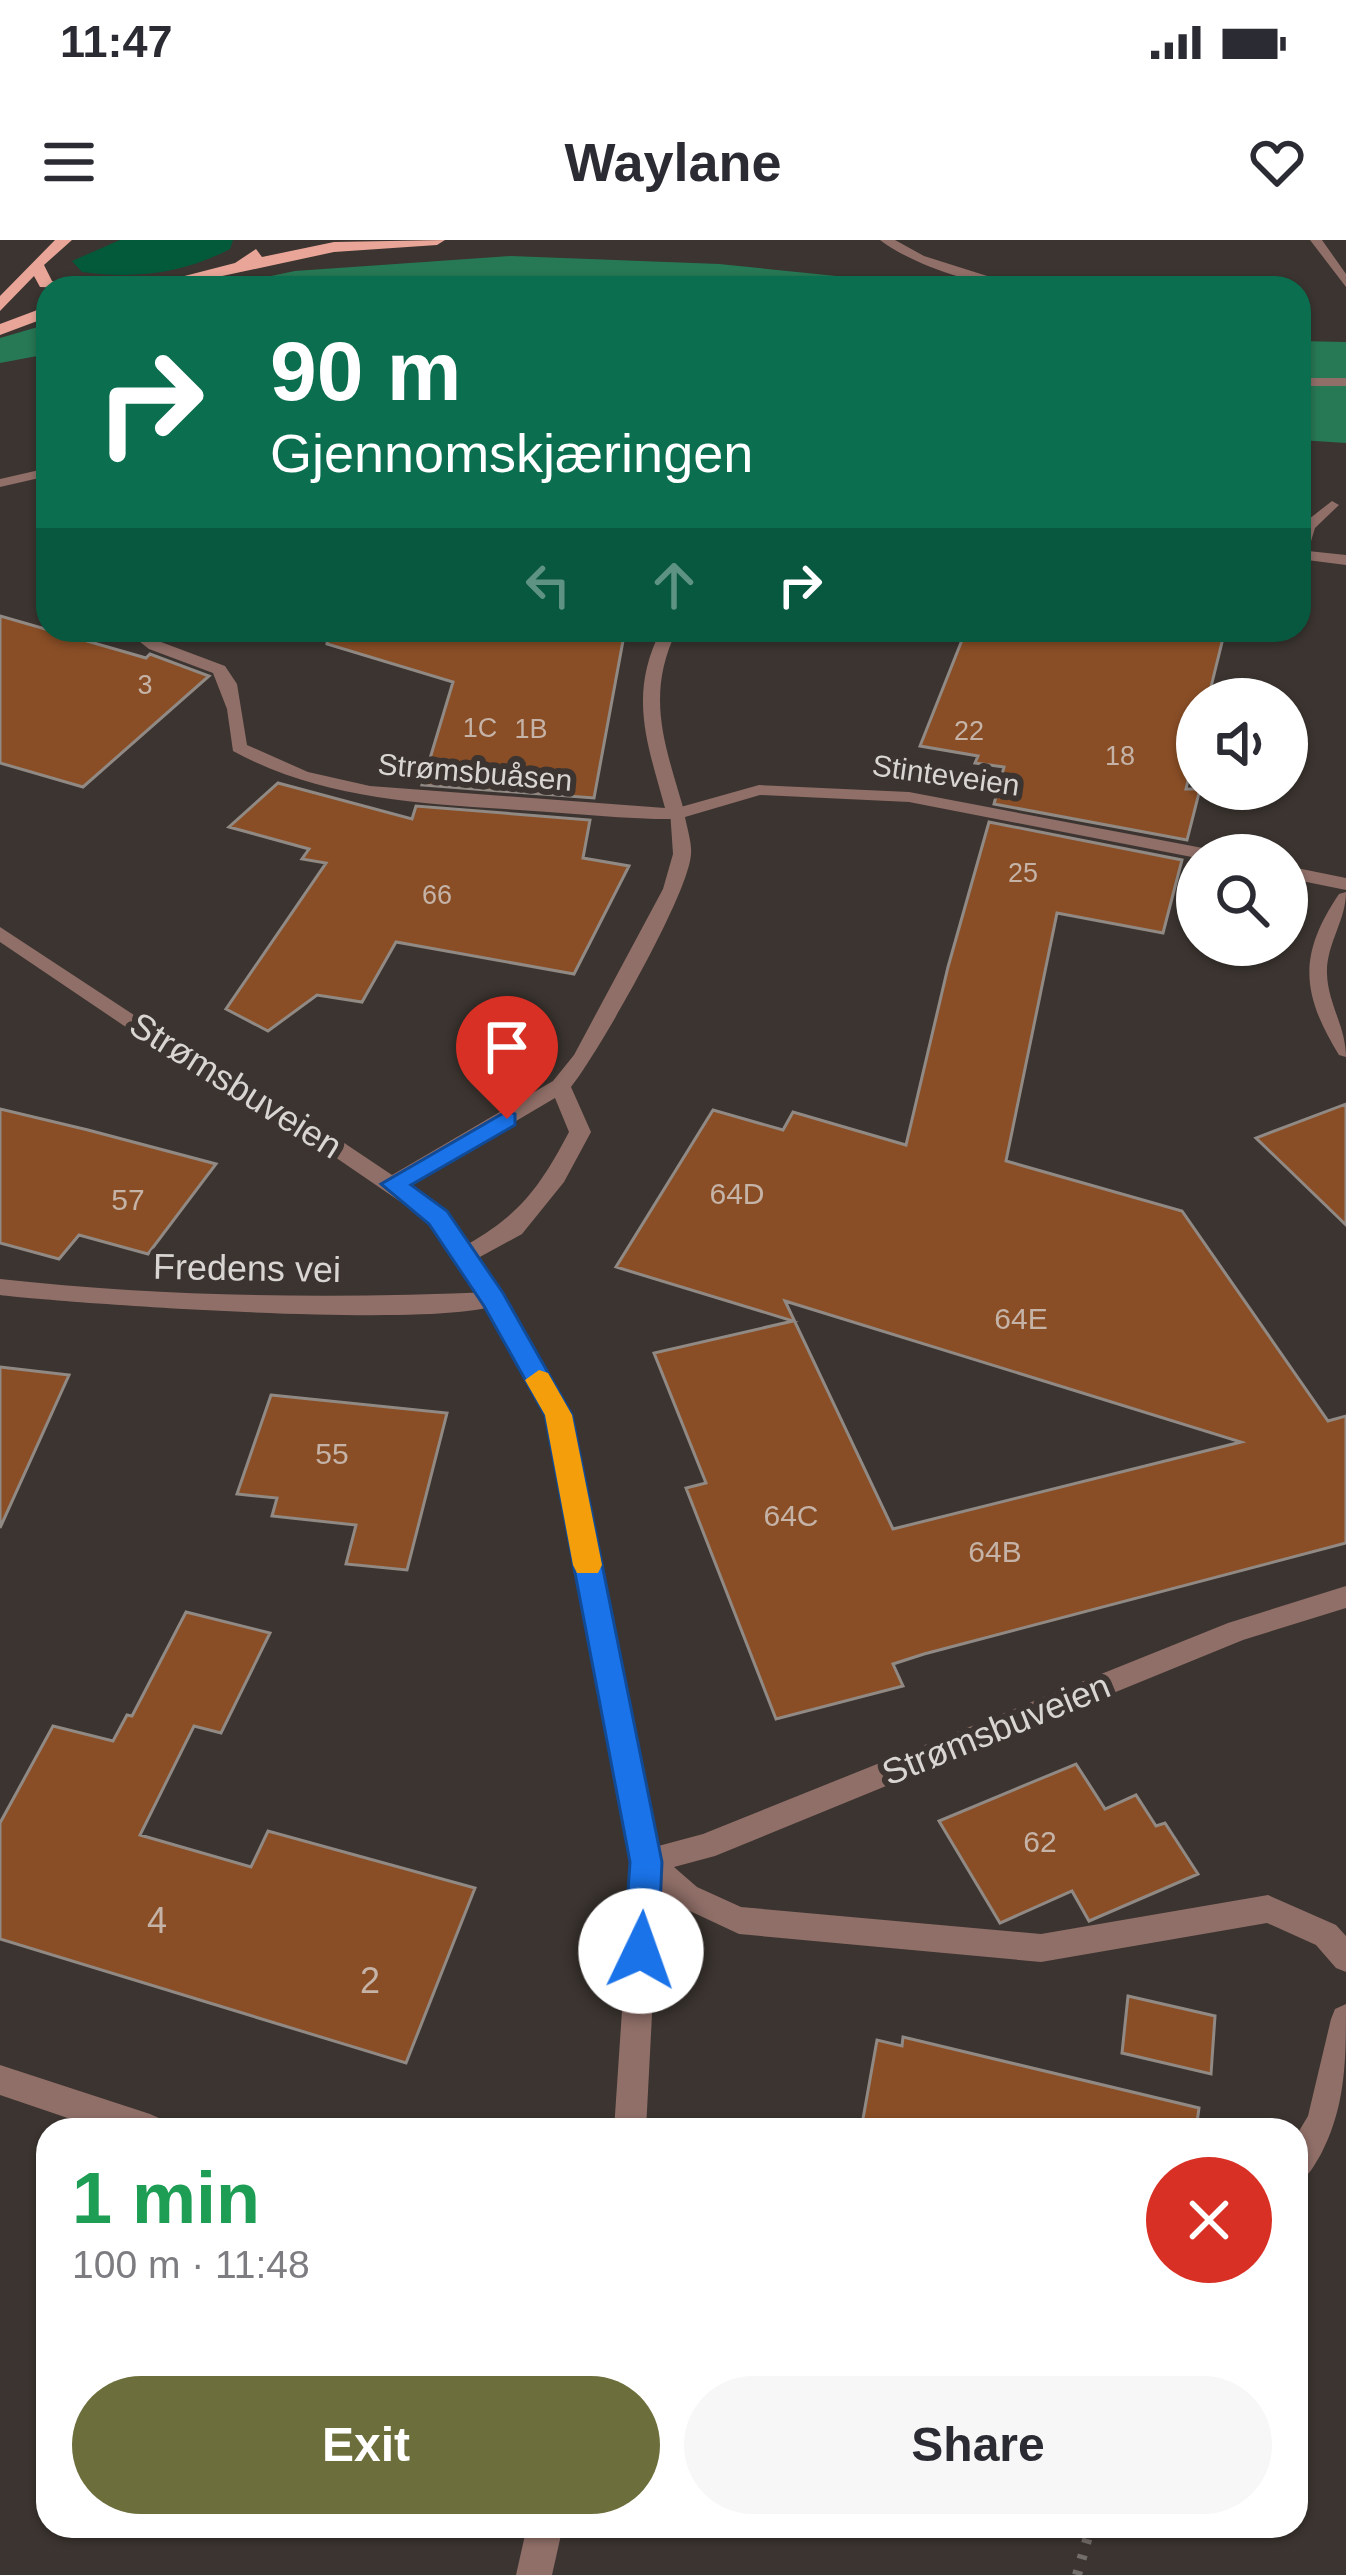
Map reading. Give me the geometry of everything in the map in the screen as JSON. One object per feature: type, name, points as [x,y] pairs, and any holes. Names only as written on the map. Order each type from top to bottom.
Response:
[{"type":"main road","points":[[241,266],[265,248],[266,240]]},
{"type":"main road","points":[[198,276],[334,247],[437,240]]},
{"type":"main road","points":[[0,306],[60,241]]},
{"type":"main road","points":[[36,264],[42,276]]},
{"type":"main road","points":[[0,330],[36,316]]},
{"type":"street","points":[[886,240],[920,260],[977,276]]},
{"type":"street","points":[[1316,240],[1346,283]]},
{"type":"street","points":[[1311,382],[1346,382]]},
{"type":"street","points":[[0,483],[36,475]]},
{"type":"street","points":[[1311,523],[1332,505]]},
{"type":"street","points":[[1311,556],[1346,560]]},
{"type":"street","name":"Strømsbuåsen","points":[[151,642],[204,661],[229,677],[237,700],[239,747],[258,759],[331,783],[396,796],[676,814]]},
{"type":"street","points":[[393,1184],[560,1086],[583,1058],[672,890],[682,854],[646,700],[662,642]]},
{"type":"street","name":"Stinteveien","points":[[676,814],[759,790],[886,795],[1025,816],[1176,848]]},
{"type":"street","points":[[1308,876],[1346,884]]},
{"type":"street","points":[[1346,898],[1324,928],[1314,980],[1346,1050]]},
{"type":"street","name":"Strømsbuveien","points":[[0,933],[235,1091],[282,1111],[438,1217],[494,1300],[558,1415],[646,1862],[631,2118]]},
{"type":"street","points":[[464,1256],[514,1228],[556,1177],[580,1132],[560,1086]]},
{"type":"street","name":"Fredens vei","points":[[0,1287],[119,1302],[371,1307],[494,1300]]},
{"type":"street","name":"Strømsbuveien","points":[[646,1862],[705,1847],[1238,1631],[1346,1597]]},
{"type":"street","points":[[646,1862],[687,1896],[739,1920],[1041,1948],[1268,1909],[1326,1935],[1346,1958]]},
{"type":"street","points":[[1308,2146],[1322,2122],[1346,2019]]},
{"type":"street","points":[[0,2080],[115,2118]]},
{"type":"street","points":[[534,2575],[542,2538]]},
{"type":"path","points":[[1077,2575],[1088,2538]]},
{"type":"green space","points":[[120,240],[233,240],[230,249],[212,257],[158,272],[82,272],[72,261]]},
{"type":"green space","points":[[511,256],[719,264],[837,276],[271,276]]},
{"type":"green space","points":[[36,328],[36,356],[0,363],[0,338]]},
{"type":"green space","points":[[1311,341],[1346,342],[1346,443],[1311,441]]},
{"type":"building","points":[[0,616],[36,626],[36,642],[90,642],[146,658],[150,654],[209,676],[83,787],[0,763]]},
{"type":"building","points":[[623,642],[594,798],[422,785],[453,682],[327,644]]},
{"type":"building","points":[[961,642],[1222,642],[1213,678],[1176,678],[1176,810],[1195,810],[1189,834],[1176,834],[1176,838],[994,804],[1004,767],[975,763],[978,756],[920,746]]},
{"type":"building","points":[[278,783],[412,819],[416,806],[590,820],[583,858],[629,866],[574,974],[396,942],[362,1002],[317,995],[268,1031],[226,1009],[326,863],[302,859],[309,849],[229,827]]},
{"type":"building","points":[[989,822],[1176,859],[1176,883],[1163,933],[1057,913],[1006,1161],[1182,1211],[1328,1421],[1346,1416],[1346,1543],[924,1654],[893,1664],[903,1686],[776,1719],[686,1488],[706,1483],[654,1353],[793,1321],[616,1267],[713,1110],[783,1130],[793,1112],[906,1145],[948,967]],"holes":[[[785,1301],[1241,1442],[893,1529]]]},
{"type":"building","points":[[1346,1104],[1346,1225],[1256,1138]]},
{"type":"building","points":[[0,1109],[216,1164],[148,1254],[79,1235],[59,1259],[0,1243]]},
{"type":"building","points":[[0,1367],[69,1375],[0,1528]]},
{"type":"building","points":[[271,1395],[447,1413],[407,1570],[346,1564],[356,1525],[272,1516],[277,1498],[237,1494]]},
{"type":"building","points":[[186,1612],[270,1633],[221,1733],[194,1726],[140,1835],[251,1867],[268,1831],[475,1888],[406,2063],[0,1939],[0,1823],[53,1726],[113,1741],[127,1715],[132,1716]]},
{"type":"building","points":[[1076,1764],[1105,1809],[1136,1795],[1156,1826],[1165,1823],[1198,1874],[1089,1921],[1072,1891],[1000,1923],[939,1821]]},
{"type":"building","points":[[1128,1996],[1215,2016],[1211,2074],[1122,2053]]},
{"type":"building","points":[[903,2037],[1199,2108],[1198,2118],[863,2118],[877,2040],[902,2046]]},
{"type":"slow traffic","points":[[539,1380],[558,1415],[588,1565]]},
{"type":"route","points":[[507,1119],[393,1184],[438,1217],[494,1300],[558,1415],[646,1862],[641,1951]]}]
